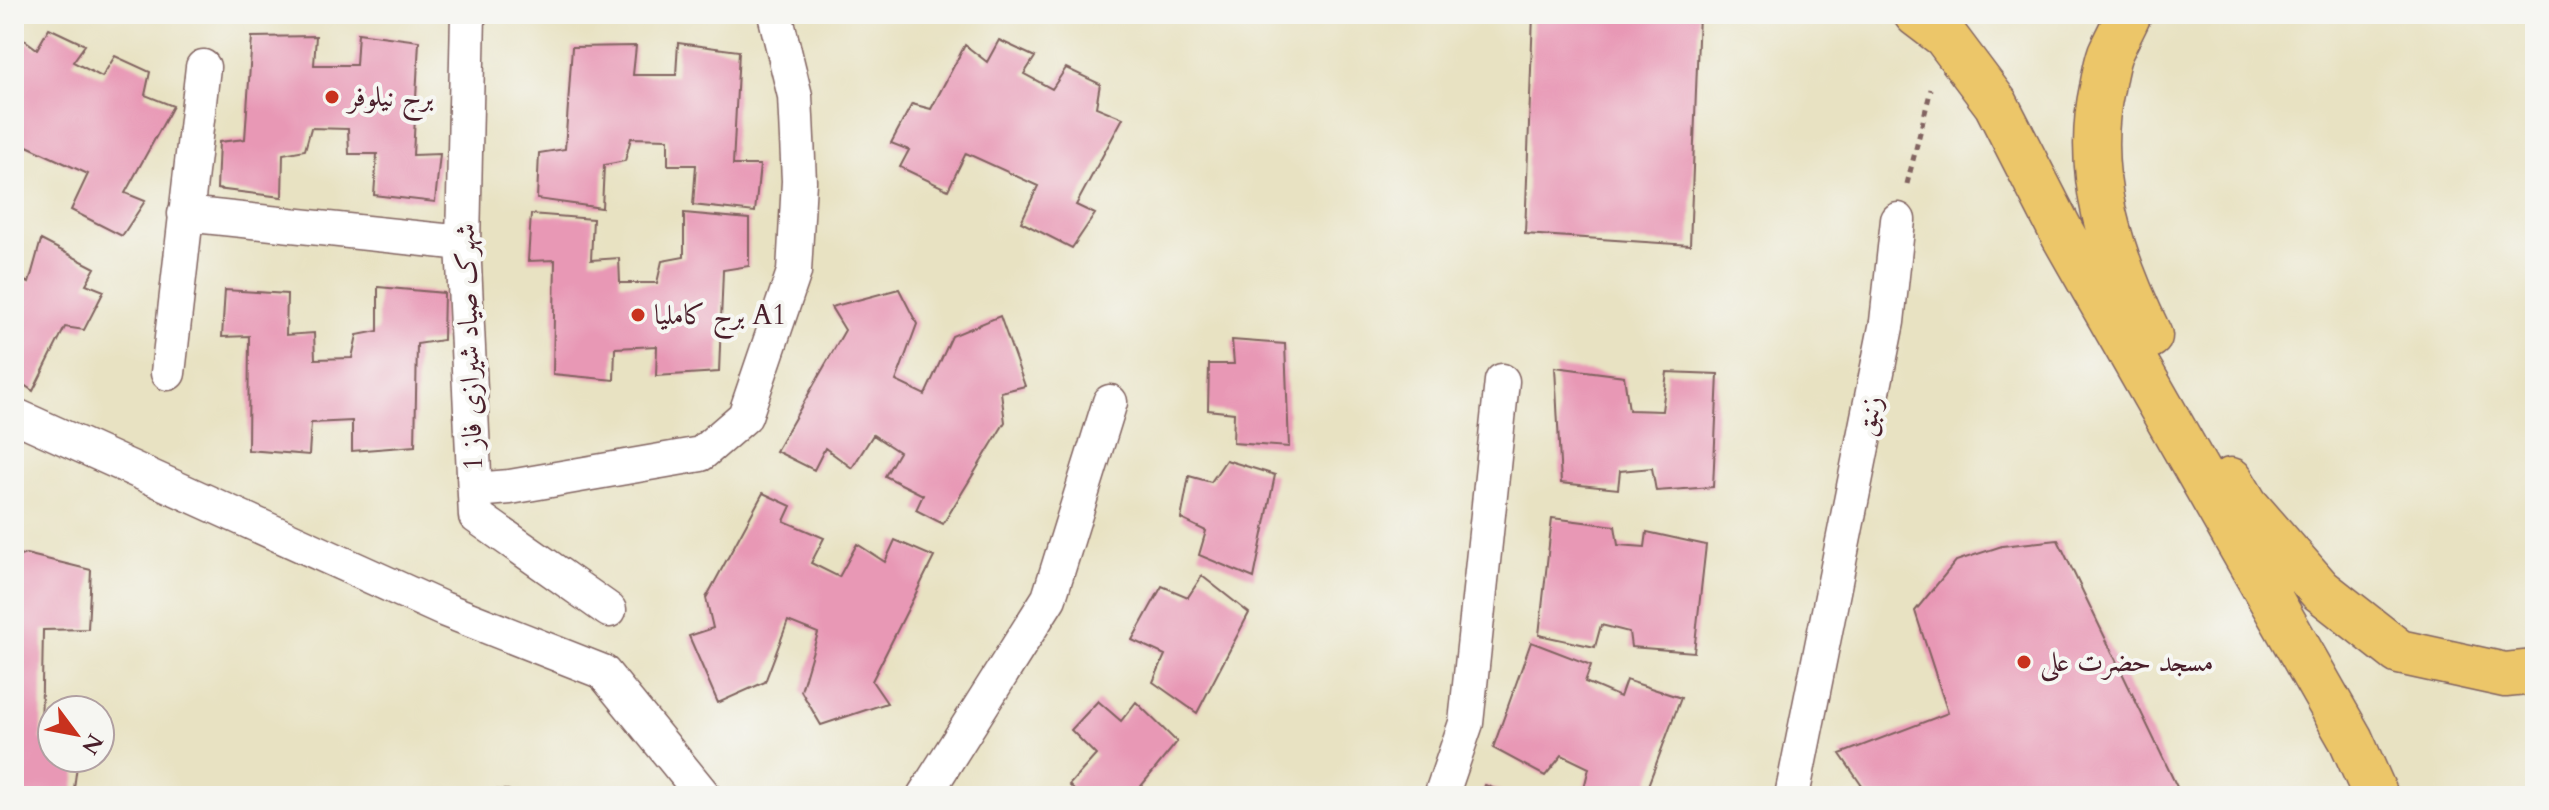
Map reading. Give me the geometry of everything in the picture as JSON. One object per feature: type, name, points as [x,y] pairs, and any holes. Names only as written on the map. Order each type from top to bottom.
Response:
[{"type":"highway","points":[[2129,14],[2109,55],[2096,117],[2095,171],[2105,215],[2128,290],[2159,353],[2246,505],[2320,590],[2399,652],[2505,675],[2535,672]]},
{"type":"highway","points":[[1930,25],[1996,104],[2071,249],[2351,740],[2376,796]]},
{"type":"street","name":"شهرک صیاد شیرازی فاز 1","points":[[468,14],[463,243],[476,516],[609,610]]},
{"type":"street","points":[[475,490],[510,487],[701,454],[745,416],[794,272],[799,181],[795,96],[775,14]]},
{"type":"street","points":[[168,373],[203,67]]},
{"type":"street","points":[[185,214],[463,243]]},
{"type":"street","name":"زنبق","points":[[1792,796],[1887,322],[1898,220]]},
{"type":"street","points":[[1441,796],[1466,723],[1502,381]]},
{"type":"street","points":[[924,796],[1049,598],[1110,402]]},
{"type":"street","points":[[14,415],[443,609],[603,672],[704,796]]},
{"type":"path","points":[[1898,220],[1930,25]]},
{"type":"building","points":[[1533,14],[1699,14],[1690,245],[1525,234]]},
{"type":"building","points":[[49,28],[85,45],[73,62],[102,77],[115,56],[150,72],[145,95],[173,106],[125,193],[145,201],[122,236],[71,210],[88,174],[14,140],[14,35],[37,49]]},
{"type":"building","name":"برج نیلوفر","points":[[358,33],[419,41],[413,155],[440,154],[435,202],[374,195],[377,154],[349,154],[348,129],[311,128],[305,150],[283,154],[282,197],[217,189],[219,142],[245,139],[252,37],[316,36],[314,65],[356,65]]},
{"type":"building","points":[[999,40],[1035,57],[1024,74],[1052,89],[1066,68],[1100,84],[1096,107],[1123,118],[1076,205],[1095,214],[1072,248],[1021,222],[1038,186],[966,153],[948,190],[900,167],[909,150],[891,143],[912,104],[931,109],[965,45],[987,62]]},
{"type":"building","points":[[678,43],[739,51],[733,165],[760,165],[755,212],[693,205],[696,165],[668,165],[668,139],[631,138],[625,161],[604,165],[602,208],[537,199],[539,153],[565,149],[572,47],[636,46],[633,75],[676,75]]},
{"type":"building","name":"برج کاملیا A1","points":[[684,213],[749,219],[749,266],[723,270],[719,372],[656,376],[657,346],[615,348],[614,380],[553,374],[555,260],[528,261],[531,214],[593,219],[591,260],[619,258],[620,283],[657,283],[662,261],[684,257]]},
{"type":"building","points":[[41,240],[95,268],[86,284],[104,291],[84,330],[65,327],[33,391],[14,378],[14,276],[29,283]]},
{"type":"building","points":[[378,287],[444,293],[443,340],[417,344],[415,446],[352,451],[352,421],[311,423],[309,455],[248,450],[249,336],[222,337],[225,290],[287,294],[286,335],[314,333],[315,359],[352,358],[357,335],[378,331]]},
{"type":"building","points":[[899,289],[917,324],[896,381],[925,395],[952,336],[1000,316],[1025,386],[1001,392],[1005,422],[943,524],[916,510],[923,495],[885,476],[899,452],[873,435],[852,468],[825,448],[814,470],[776,451],[845,330],[831,307]]},
{"type":"building","points":[[1232,340],[1285,344],[1289,447],[1233,443],[1234,413],[1208,410],[1209,364],[1234,364]]},
{"type":"building","points":[[1555,367],[1624,376],[1629,410],[1662,411],[1667,372],[1718,374],[1713,487],[1656,491],[1652,468],[1620,471],[1618,489],[1561,483]]},
{"type":"building","points":[[1226,460],[1275,475],[1254,578],[1199,555],[1206,531],[1181,519],[1189,476],[1211,482]]},
{"type":"building","points":[[763,493],[791,506],[784,521],[824,538],[811,563],[839,577],[857,544],[885,562],[895,540],[934,557],[872,681],[887,703],[821,725],[801,691],[818,633],[788,621],[765,682],[718,703],[689,636],[713,628],[706,598]]},
{"type":"building","points":[[1552,518],[1615,526],[1618,545],[1645,547],[1647,532],[1706,545],[1694,652],[1631,647],[1629,632],[1601,625],[1595,647],[1539,635]]},
{"type":"building","name":"مسجد حضرت علی","points":[[2058,540],[2178,789],[2161,796],[1869,796],[1840,754],[1948,713],[1915,611],[1956,561],[2002,546]]},
{"type":"building","points":[[26,554],[91,570],[88,629],[43,630],[42,694],[36,694],[36,774],[76,774],[73,796],[14,796],[14,558]]},
{"type":"building","points":[[1202,576],[1249,613],[1197,713],[1153,682],[1165,655],[1132,640],[1162,586],[1188,597]]},
{"type":"building","points":[[1531,642],[1591,665],[1585,682],[1620,697],[1626,680],[1681,698],[1644,796],[1582,796],[1589,768],[1562,755],[1545,776],[1493,748]]},
{"type":"building","points":[[1098,701],[1121,721],[1136,702],[1177,742],[1133,796],[1080,796],[1069,785],[1096,755],[1071,730]]},
{"type":"building","points":[[1485,785],[1513,796],[1481,796]]},
{"type":"building","points":[[436,789],[508,790],[521,796],[435,796]]},
{"type":"building","points":[[581,791],[597,795],[597,796],[567,796]]},
{"type":"place","name":"برج نیلوفر","points":[[332,97]]},
{"type":"place","name":"برج کاملیا A1","points":[[638,315]]},
{"type":"place","name":"مسجد حضرت علی","points":[[2024,662]]}]
